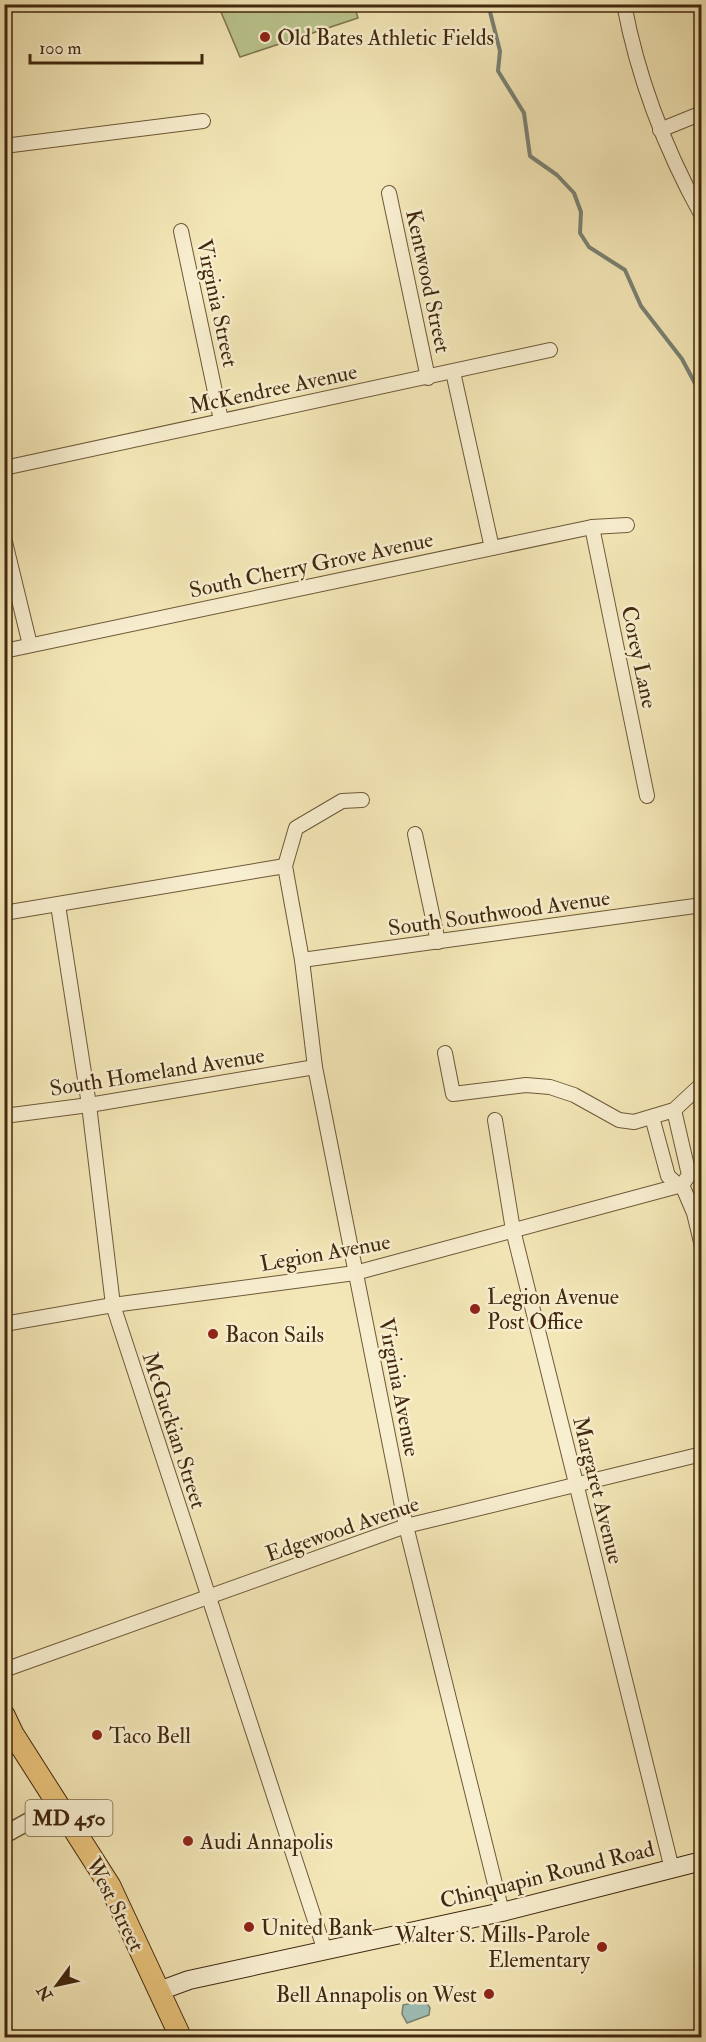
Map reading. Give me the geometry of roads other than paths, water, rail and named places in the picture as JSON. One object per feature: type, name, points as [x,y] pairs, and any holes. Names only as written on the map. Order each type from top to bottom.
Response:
[{"type":"main road","name":"West Street","points":[[4,1715],[13,1734],[60,1804],[110,1886],[181,2037]]},
{"type":"main road","name":"Chinquapin Round Road","points":[[159,1991],[189,1980],[502,1912],[702,1861]]},
{"type":"street","points":[[624,4],[633,52],[660,130],[702,216]]},
{"type":"street","points":[[660,130],[702,113]]},
{"type":"street","points":[[4,146],[203,121]]},
{"type":"street","name":"Kentwood Street","points":[[389,193],[428,378]]},
{"type":"street","name":"Virginia Street","points":[[181,231],[221,420]]},
{"type":"street","name":"McKendree Avenue","points":[[4,468],[550,350]]},
{"type":"street","name":"Kentwood Street","points":[[453,372],[492,548]]},
{"type":"street","name":"South Cherry Grove Avenue","points":[[4,651],[591,527],[627,525]]},
{"type":"street","name":"Corey Lane","points":[[591,527],[647,796]]},
{"type":"street","points":[[4,538],[30,645]]},
{"type":"street","points":[[4,913],[285,866],[296,828],[342,801],[362,800]]},
{"type":"street","points":[[415,834],[438,942]]},
{"type":"street","name":"Virginia Avenue","points":[[285,866],[302,960],[315,1066],[406,1526],[502,1912]]},
{"type":"street","name":"McGuckian Street","points":[[58,905],[89,1105],[112,1305],[326,1951]]},
{"type":"street","name":"South Southwood Avenue","points":[[302,960],[702,905]]},
{"type":"street","points":[[445,1053],[453,1094],[526,1085],[550,1087],[573,1095],[619,1120],[634,1122],[674,1110],[702,1084]]},
{"type":"street","name":"South Homeland Avenue","points":[[4,1116],[89,1105],[315,1066]]},
{"type":"street","points":[[674,1110],[689,1175],[681,1185]]},
{"type":"street","points":[[652,1117],[668,1176],[681,1185],[694,1213],[702,1246]]},
{"type":"street","name":"Margaret Avenue","points":[[495,1120],[513,1230],[672,1869]]},
{"type":"street","name":"Legion Avenue","points":[[4,1323],[112,1305],[355,1273],[681,1185]]},
{"type":"street","name":"Edgewood Avenue","points":[[4,1670],[406,1526],[702,1454]]},
{"type":"street","points":[[4,1834],[60,1804]]},
{"type":"water","points":[[425,2000],[430,2008],[429,2015],[407,2023],[402,2014],[403,2005]]},
{"type":"waterway","points":[[488,4],[500,51],[498,71],[524,113],[530,156],[557,175],[574,193],[581,212],[580,233],[589,247],[625,270],[641,306],[682,359],[698,389],[702,420]]},
{"type":"place","name":"Old Bates Athletic Fields","points":[[265,37]]},
{"type":"place","name":"Legion Avenue Post Office","points":[[475,1309]]},
{"type":"place","name":"Bacon Sails","points":[[213,1334]]},
{"type":"place","name":"Taco Bell","points":[[97,1735]]},
{"type":"place","name":"Audi Annapolis","points":[[188,1841]]},
{"type":"place","name":"United Bank","points":[[249,1927]]},
{"type":"place","name":"Walter S. Mills-Parole Elementary","points":[[602,1947]]},
{"type":"place","name":"Bell Annapolis on West","points":[[489,1994]]}]
